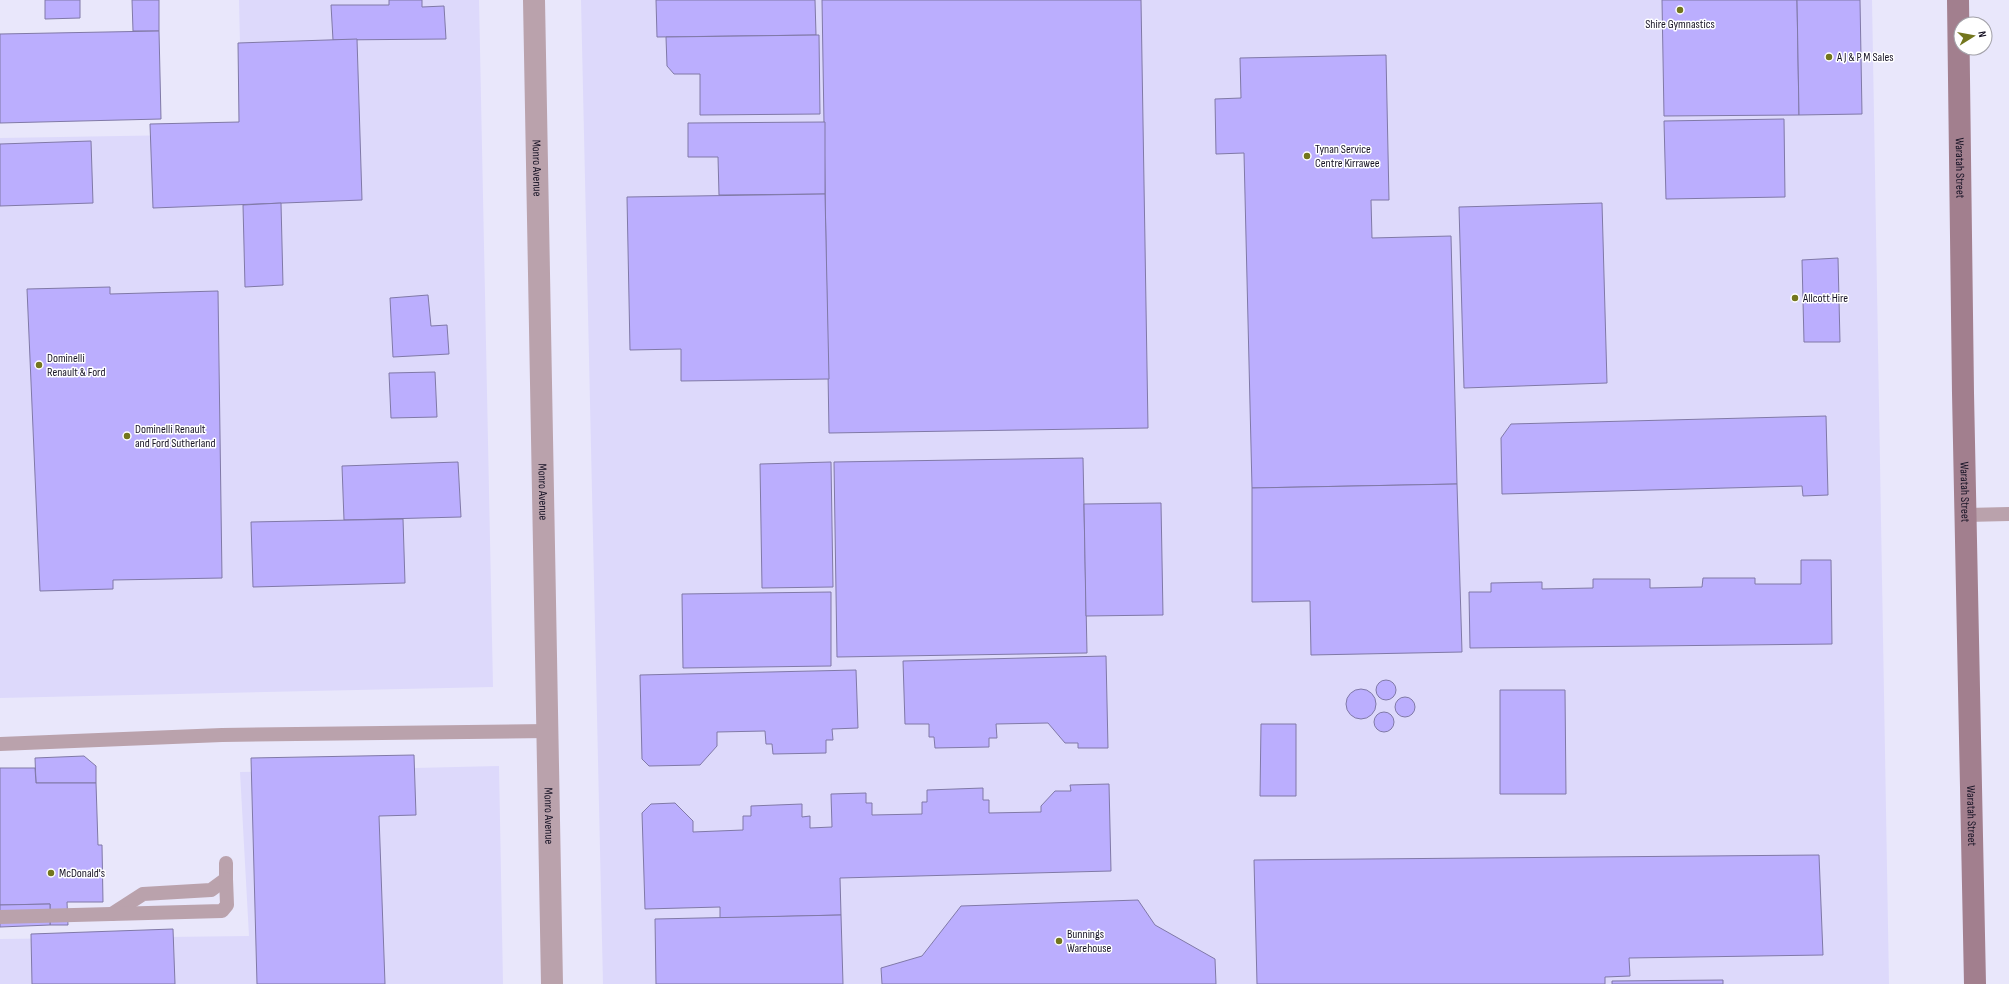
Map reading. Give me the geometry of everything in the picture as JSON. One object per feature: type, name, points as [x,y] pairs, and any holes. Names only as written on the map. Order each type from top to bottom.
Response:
[{"type":"street","name":"Monro Avenue","points":[[534,0],[552,984]]},
{"type":"street","name":"Waratah Street","points":[[1958,0],[1966,515],[1976,984]]},
{"type":"lane","points":[[1966,515],[2009,514]]},
{"type":"lane","points":[[0,744],[222,735],[548,731]]},
{"type":"lane","points":[[0,916],[222,911],[227,905],[226,863]]},
{"type":"lane","points":[[112,914],[143,894],[211,890],[226,879]]},
{"type":"shaded area","points":[[239,0],[479,0],[493,687],[0,698],[0,138],[242,134]]},
{"type":"shaded area","points":[[581,0],[1872,0],[1889,984],[603,984]]},
{"type":"shaded area","points":[[499,766],[503,984],[0,984],[0,939],[249,936],[240,772]]},
{"type":"building","points":[[45,0],[80,0],[80,18],[45,19]]},
{"type":"building","points":[[132,0],[159,0],[159,31],[133,31]]},
{"type":"building","points":[[389,0],[422,0],[422,7],[444,6],[446,39],[333,40],[331,5],[389,5]]},
{"type":"building","points":[[656,0],[815,0],[816,35],[657,37]]},
{"type":"building","points":[[822,0],[1141,0],[1148,428],[829,433]]},
{"type":"building","points":[[1662,0],[1797,0],[1799,115],[1664,116]]},
{"type":"building","name":"A J & P M Sales","points":[[1797,0],[1860,0],[1862,114],[1799,115]]},
{"type":"building","points":[[159,31],[161,119],[0,123],[0,34]]},
{"type":"building","points":[[819,35],[820,114],[700,115],[700,74],[674,74],[667,66],[666,37]]},
{"type":"building","points":[[357,39],[362,200],[153,208],[150,124],[239,122],[238,43]]},
{"type":"building","points":[[1386,55],[1389,200],[1371,200],[1372,238],[1451,236],[1457,484],[1252,488],[1244,153],[1216,154],[1215,99],[1241,98],[1240,58]]},
{"type":"building","points":[[1784,119],[1785,197],[1666,199],[1664,121]]},
{"type":"building","points":[[825,122],[825,194],[719,195],[718,157],[688,157],[688,123]]},
{"type":"building","points":[[91,141],[93,203],[0,206],[0,144]]},
{"type":"building","points":[[825,194],[829,379],[681,381],[681,349],[630,350],[627,197]]},
{"type":"building","points":[[281,203],[283,285],[245,287],[243,205]]},
{"type":"building","points":[[1602,203],[1607,383],[1464,388],[1459,207]]},
{"type":"building","points":[[1838,258],[1840,342],[1804,342],[1802,260]]},
{"type":"building","name":"Dominelli Renault and Ford Sutherland","points":[[110,287],[110,294],[218,291],[222,578],[113,580],[113,589],[40,591],[27,289]]},
{"type":"building","points":[[428,295],[431,326],[447,325],[449,354],[393,357],[390,298]]},
{"type":"building","points":[[435,372],[437,417],[391,418],[389,373]]},
{"type":"building","points":[[1826,416],[1828,495],[1803,496],[1802,486],[1502,494],[1501,438],[1511,424]]},
{"type":"building","points":[[1083,458],[1087,653],[837,657],[834,462]]},
{"type":"building","points":[[458,462],[461,517],[344,520],[342,466]]},
{"type":"building","points":[[831,462],[833,587],[762,588],[760,464]]},
{"type":"building","points":[[1457,484],[1462,652],[1311,655],[1310,601],[1252,602],[1252,488]]},
{"type":"building","points":[[1161,503],[1163,615],[1086,616],[1084,504]]},
{"type":"building","points":[[403,519],[405,583],[253,587],[251,522]]},
{"type":"building","points":[[1801,560],[1831,560],[1832,644],[1470,648],[1469,592],[1491,592],[1491,583],[1542,582],[1542,589],[1593,588],[1593,579],[1650,579],[1650,588],[1702,587],[1703,578],[1755,578],[1755,584],[1801,584]]},
{"type":"building","points":[[831,592],[831,666],[683,668],[682,594]]},
{"type":"building","points":[[1106,656],[1108,748],[1078,748],[1078,743],[1065,743],[1048,723],[996,724],[997,738],[989,738],[989,747],[935,748],[934,737],[929,737],[929,724],[905,724],[903,661]]},
{"type":"building","points":[[856,670],[858,728],[832,729],[833,740],[826,740],[826,753],[773,754],[772,744],[766,744],[765,731],[717,732],[717,746],[700,765],[649,766],[642,759],[640,675]]},
{"type":"building","points":[[1386,680],[1393,683],[1396,690],[1393,697],[1386,700],[1379,697],[1376,690],[1379,683]]},
{"type":"building","points":[[1361,689],[1371,694],[1376,704],[1371,714],[1361,719],[1351,714],[1346,704],[1351,694]]},
{"type":"building","points":[[1500,690],[1565,690],[1566,794],[1500,794]]},
{"type":"building","points":[[1405,697],[1412,700],[1415,707],[1412,714],[1405,717],[1398,714],[1395,707],[1398,700]]},
{"type":"building","points":[[1384,712],[1391,715],[1394,722],[1391,729],[1384,732],[1377,729],[1374,722],[1377,715]]},
{"type":"building","points":[[1261,724],[1296,724],[1296,796],[1260,796]]},
{"type":"building","points":[[414,755],[416,815],[379,816],[385,984],[257,984],[251,758]]},
{"type":"building","points":[[84,756],[96,766],[96,783],[36,783],[35,758]]},
{"type":"building","name":"McDonald's","points":[[0,768],[35,768],[36,783],[96,783],[98,845],[102,845],[103,902],[67,902],[68,925],[50,925],[50,904],[0,905]]},
{"type":"building","points":[[1109,784],[1111,871],[840,878],[841,915],[720,918],[720,907],[645,909],[642,813],[651,804],[675,803],[693,821],[693,832],[743,830],[743,816],[751,816],[751,806],[802,804],[802,817],[810,816],[810,828],[832,827],[831,794],[866,793],[866,803],[872,803],[872,815],[922,814],[922,802],[927,802],[927,790],[983,788],[983,800],[989,800],[989,813],[1041,812],[1041,806],[1055,791],[1071,791],[1070,785]]},
{"type":"building","points":[[1819,855],[1823,955],[1629,958],[1630,976],[1605,977],[1605,984],[1257,984],[1254,860]]},
{"type":"building","name":"Bunnings Warehouse","points":[[1138,900],[1155,925],[1215,959],[1216,984],[882,984],[881,968],[922,956],[961,906]]},
{"type":"building","points":[[50,904],[50,925],[0,927],[0,905]]},
{"type":"building","points":[[841,915],[843,984],[656,984],[655,919]]},
{"type":"building","points":[[173,929],[175,984],[32,984],[31,934]]},
{"type":"building","points":[[1723,980],[1723,984],[1612,984],[1612,981]]},
{"type":"place","name":"Shire Gymnastics","points":[[1680,10]]},
{"type":"place","name":"A J & P M Sales","points":[[1829,57]]},
{"type":"place","name":"Tynan Service Centre Kirrawee","points":[[1307,156]]},
{"type":"place","name":"Allcott Hire","points":[[1795,298]]},
{"type":"place","name":"Dominelli Renault & Ford","points":[[39,365]]},
{"type":"place","name":"Dominelli Renault and Ford Sutherland","points":[[127,436]]},
{"type":"place","name":"McDonald's","points":[[51,873]]},
{"type":"place","name":"Bunnings Warehouse","points":[[1059,941]]}]
